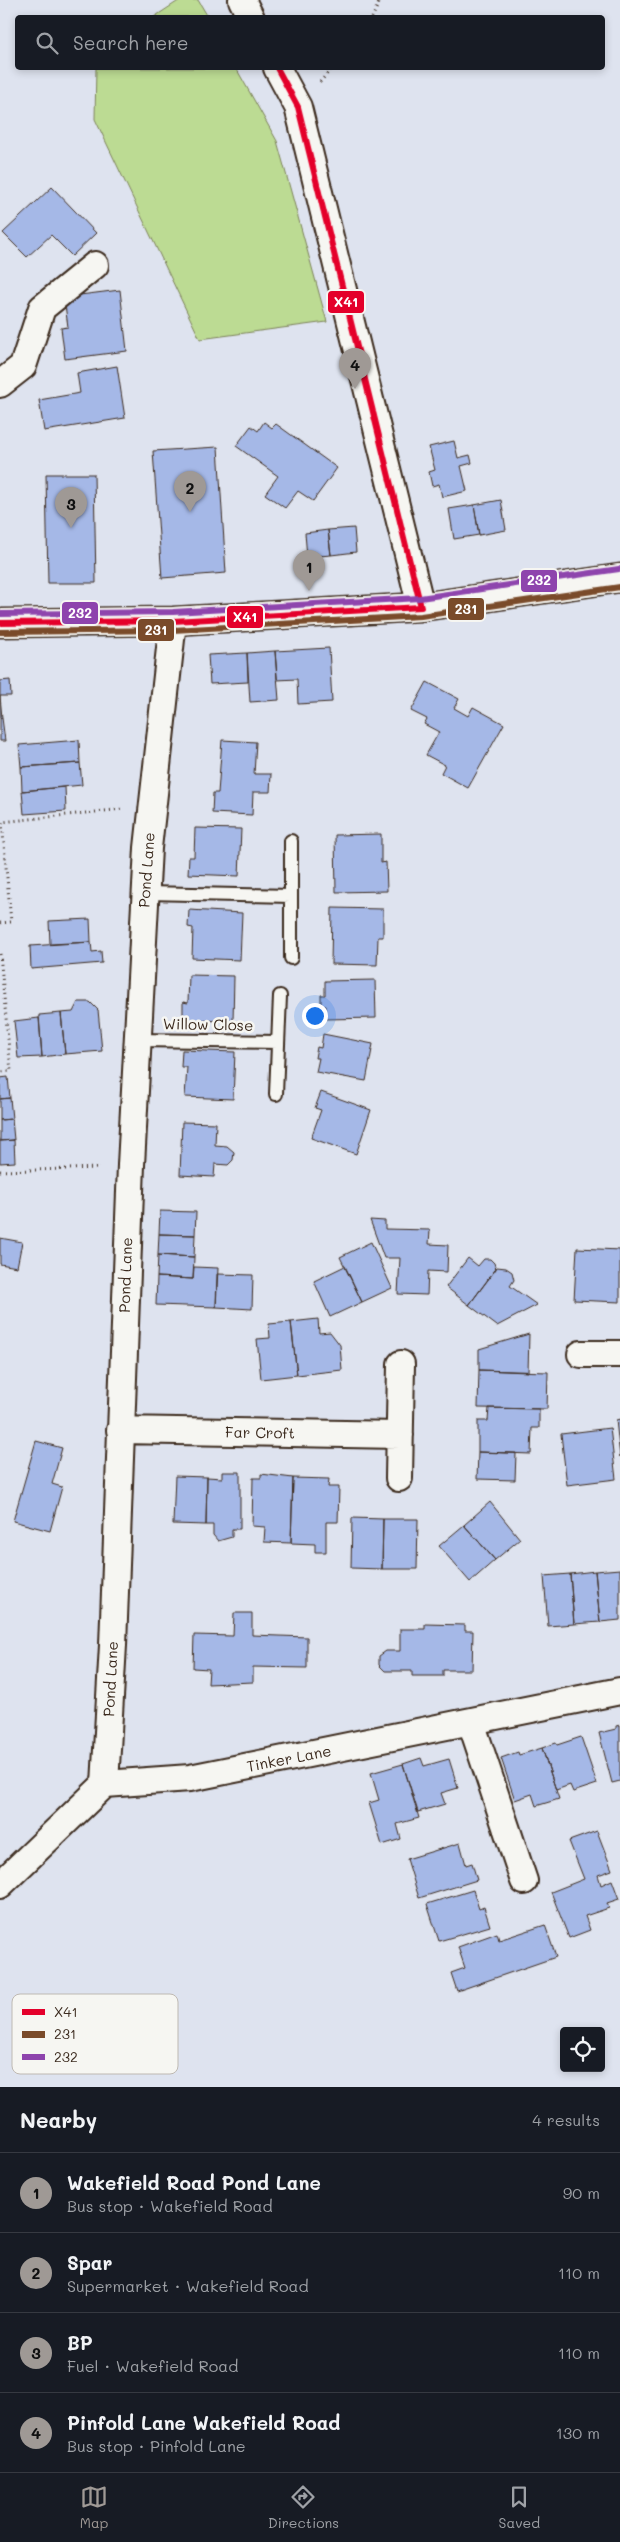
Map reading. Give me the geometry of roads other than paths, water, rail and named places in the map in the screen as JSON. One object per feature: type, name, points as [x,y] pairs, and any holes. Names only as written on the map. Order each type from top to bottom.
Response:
[{"type":"highway","points":[[0,623],[173,621],[421,607],[620,578]]},
{"type":"street","points":[[242,0],[250,15]]},
{"type":"street","points":[[278,70],[298,107],[421,607]]},
{"type":"street","points":[[0,384],[23,366],[42,308],[95,266]]},
{"type":"street","name":"Pond Lane","points":[[105,1784],[113,1645],[120,1430],[137,1040],[151,806],[173,621]]},
{"type":"street","points":[[581,1354],[620,1354]]},
{"type":"street","points":[[399,1478],[401,1364]]},
{"type":"street","name":"Far Croft","points":[[120,1430],[400,1435]]},
{"type":"street","name":"Tinker Lane","points":[[105,1784],[190,1778],[620,1691]]},
{"type":"street","points":[[471,1722],[524,1881]]},
{"type":"street","points":[[0,1885],[105,1784]]},
{"type":"lane","points":[[291,841],[291,958]]},
{"type":"lane","points":[[146,893],[291,896]]},
{"type":"lane","points":[[276,1094],[280,996]]},
{"type":"lane","name":"Willow Close","points":[[137,1040],[278,1042]]},
{"type":"place","name":"Pinfold Lane Wakefield Road","points":[[355,389]]},
{"type":"place","name":"Spar","points":[[190,512]]},
{"type":"place","name":"BP","points":[[71,528]]},
{"type":"place","name":"Wakefield Road Pond Lane","points":[[309,591]]}]
